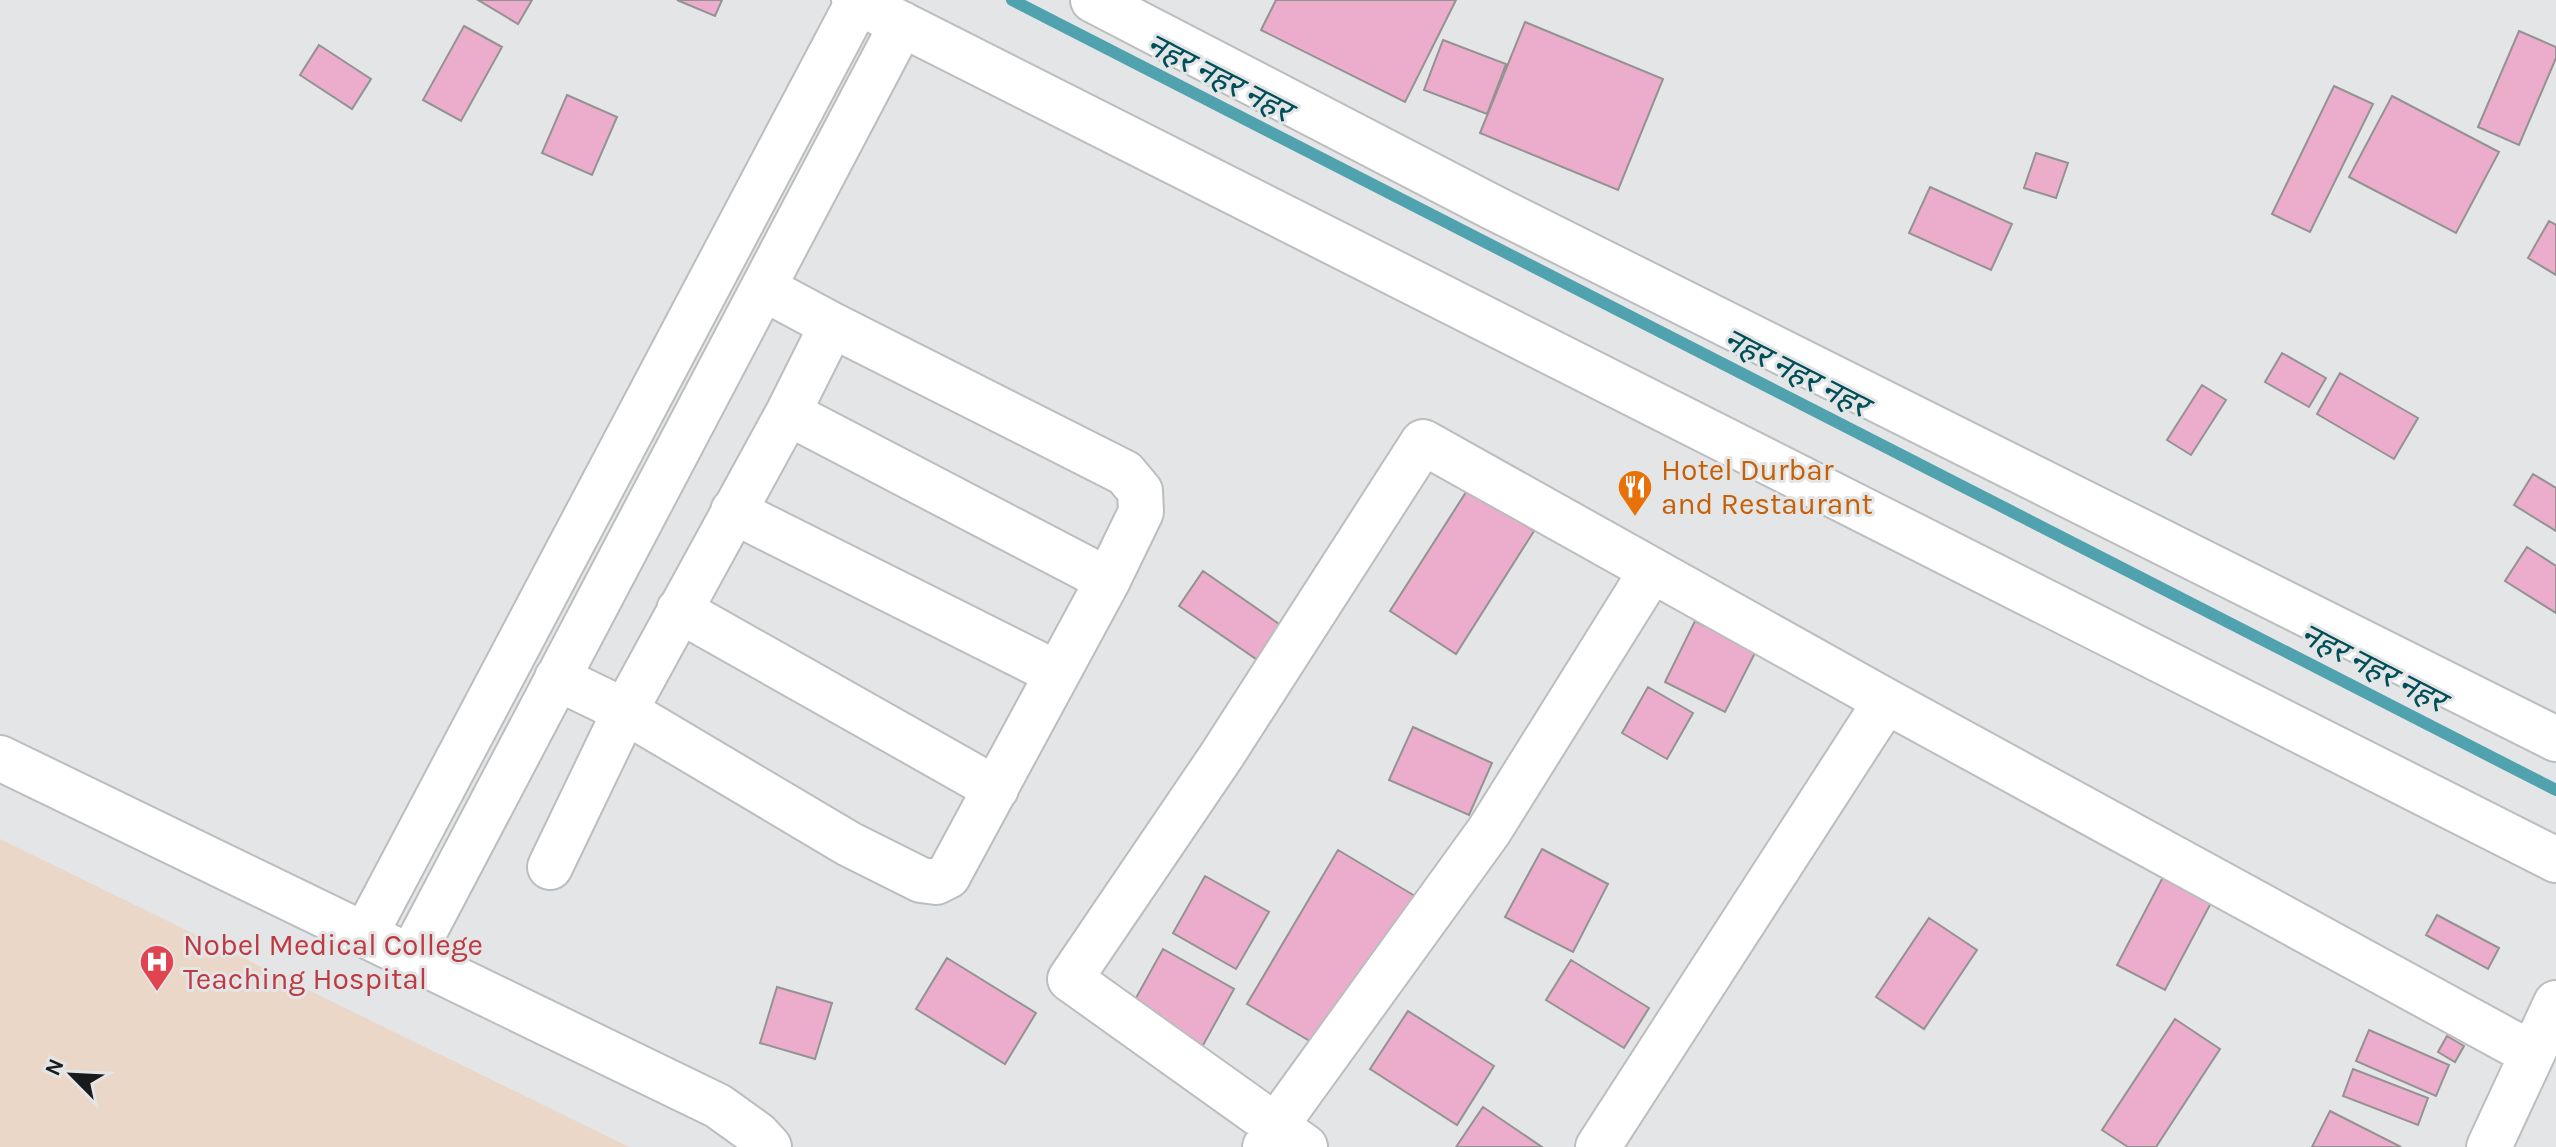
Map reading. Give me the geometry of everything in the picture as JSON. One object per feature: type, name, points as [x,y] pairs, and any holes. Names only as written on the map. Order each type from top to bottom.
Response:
[{"type":"street","points":[[1093,0],[1492,207],[2556,739]]},
{"type":"street","points":[[365,935],[856,1],[2556,860]]},
{"type":"street","points":[[411,957],[902,24]]},
{"type":"street","points":[[557,678],[625,711],[849,844],[921,880],[936,882],[948,876],[1108,580],[1141,512],[1140,491],[1125,473],[763,288]]},
{"type":"street","points":[[550,867],[625,711],[788,413],[832,325]]},
{"type":"street","points":[[788,413],[1108,580]]},
{"type":"street","points":[[1652,570],[1489,831],[1282,1140],[1070,979],[1222,755],[1423,442],[1652,570],[1886,701],[2532,1054]]},
{"type":"street","points":[[733,511],[1056,673]]},
{"type":"street","points":[[679,610],[996,789]]},
{"type":"street","points":[[1598,1147],[1886,701]]},
{"type":"street","points":[[0,758],[718,1106],[757,1134],[769,1147]]},
{"type":"street","points":[[2489,1147],[2556,1003]]},
{"type":"shaded area","name":"Nobel Medical College Teaching Hospital","points":[[0,839],[629,1147],[0,1147]]},
{"type":"building","points":[[478,0],[532,0],[518,24]]},
{"type":"building","points":[[677,0],[722,0],[715,16]]},
{"type":"building","points":[[1276,0],[1456,0],[1405,102],[1261,30]]},
{"type":"building","points":[[1525,22],[1663,79],[1618,190],[1480,133]]},
{"type":"building","points":[[464,26],[502,47],[461,121],[423,100]]},
{"type":"building","points":[[2519,31],[2556,47],[2556,58],[2519,145],[2478,127]]},
{"type":"building","points":[[1443,40],[1506,64],[1487,114],[1424,90]]},
{"type":"building","points":[[319,45],[371,79],[352,109],[300,75]]},
{"type":"building","points":[[2334,86],[2373,104],[2310,232],[2272,214]]},
{"type":"building","points":[[567,95],[617,117],[592,175],[542,153]]},
{"type":"building","points":[[2392,96],[2499,152],[2456,233],[2349,177]]},
{"type":"building","points":[[2036,153],[2068,163],[2056,198],[2024,188]]},
{"type":"building","points":[[1930,187],[2012,224],[1991,270],[1909,233]]},
{"type":"building","points":[[2549,221],[2556,225],[2556,275],[2528,258]]},
{"type":"building","points":[[2282,353],[2326,378],[2309,407],[2265,382]]},
{"type":"building","points":[[2340,373],[2418,418],[2394,459],[2317,414]]},
{"type":"building","points":[[2202,385],[2226,400],[2191,455],[2167,440]]},
{"type":"building","points":[[2533,474],[2556,488],[2556,531],[2514,505]]},
{"type":"building","points":[[1468,489],[1534,531],[1456,654],[1390,611]]},
{"type":"building","points":[[2527,547],[2556,566],[2556,613],[2505,581]]},
{"type":"building","points":[[1203,571],[1282,626],[1259,661],[1179,606]]},
{"type":"building","points":[[1695,621],[1756,651],[1725,712],[1665,682]]},
{"type":"building","points":[[1648,687],[1693,713],[1667,759],[1622,733]]},
{"type":"building","points":[[1413,727],[1492,763],[1469,815],[1389,780]]},
{"type":"building","points":[[1542,849],[1608,884],[1573,952],[1505,917]]},
{"type":"building","points":[[1338,850],[1415,896],[1325,1050],[1247,1004]]},
{"type":"building","points":[[1205,876],[1269,912],[1236,969],[1173,933]]},
{"type":"building","points":[[2163,877],[2211,903],[2165,990],[2117,965]]},
{"type":"building","points":[[2437,915],[2499,948],[2488,969],[2426,935]]},
{"type":"building","points":[[1929,918],[1977,950],[1924,1029],[1876,997]]},
{"type":"building","points":[[1163,949],[1234,989],[1202,1047],[1131,1007]]},
{"type":"building","points":[[947,958],[1036,1013],[1005,1064],[916,1009]]},
{"type":"building","points":[[1571,960],[1649,1008],[1624,1048],[1546,1000]]},
{"type":"building","points":[[777,987],[832,1003],[815,1059],[760,1043]]},
{"type":"building","points":[[1408,1011],[1494,1066],[1457,1125],[1370,1069]]},
{"type":"building","points":[[2175,1019],[2220,1049],[2156,1147],[2128,1147],[2102,1130]]},
{"type":"building","points":[[2369,1030],[2449,1065],[2436,1096],[2356,1061]]},
{"type":"building","points":[[2447,1036],[2464,1046],[2455,1062],[2438,1052]]},
{"type":"building","points":[[2353,1069],[2428,1098],[2418,1125],[2343,1096]]},
{"type":"building","points":[[1483,1107],[1542,1147],[1456,1147]]},
{"type":"building","points":[[2330,1111],[2401,1147],[2312,1147]]},
{"type":"waterway","name":"नहर नहर नहर","points":[[1012,0],[2556,790]]},
{"type":"place","name":"Hotel Durbar and Restaurant","points":[[1635,518]]},
{"type":"place","name":"Nobel Medical College Teaching Hospital","points":[[157,993]]}]
